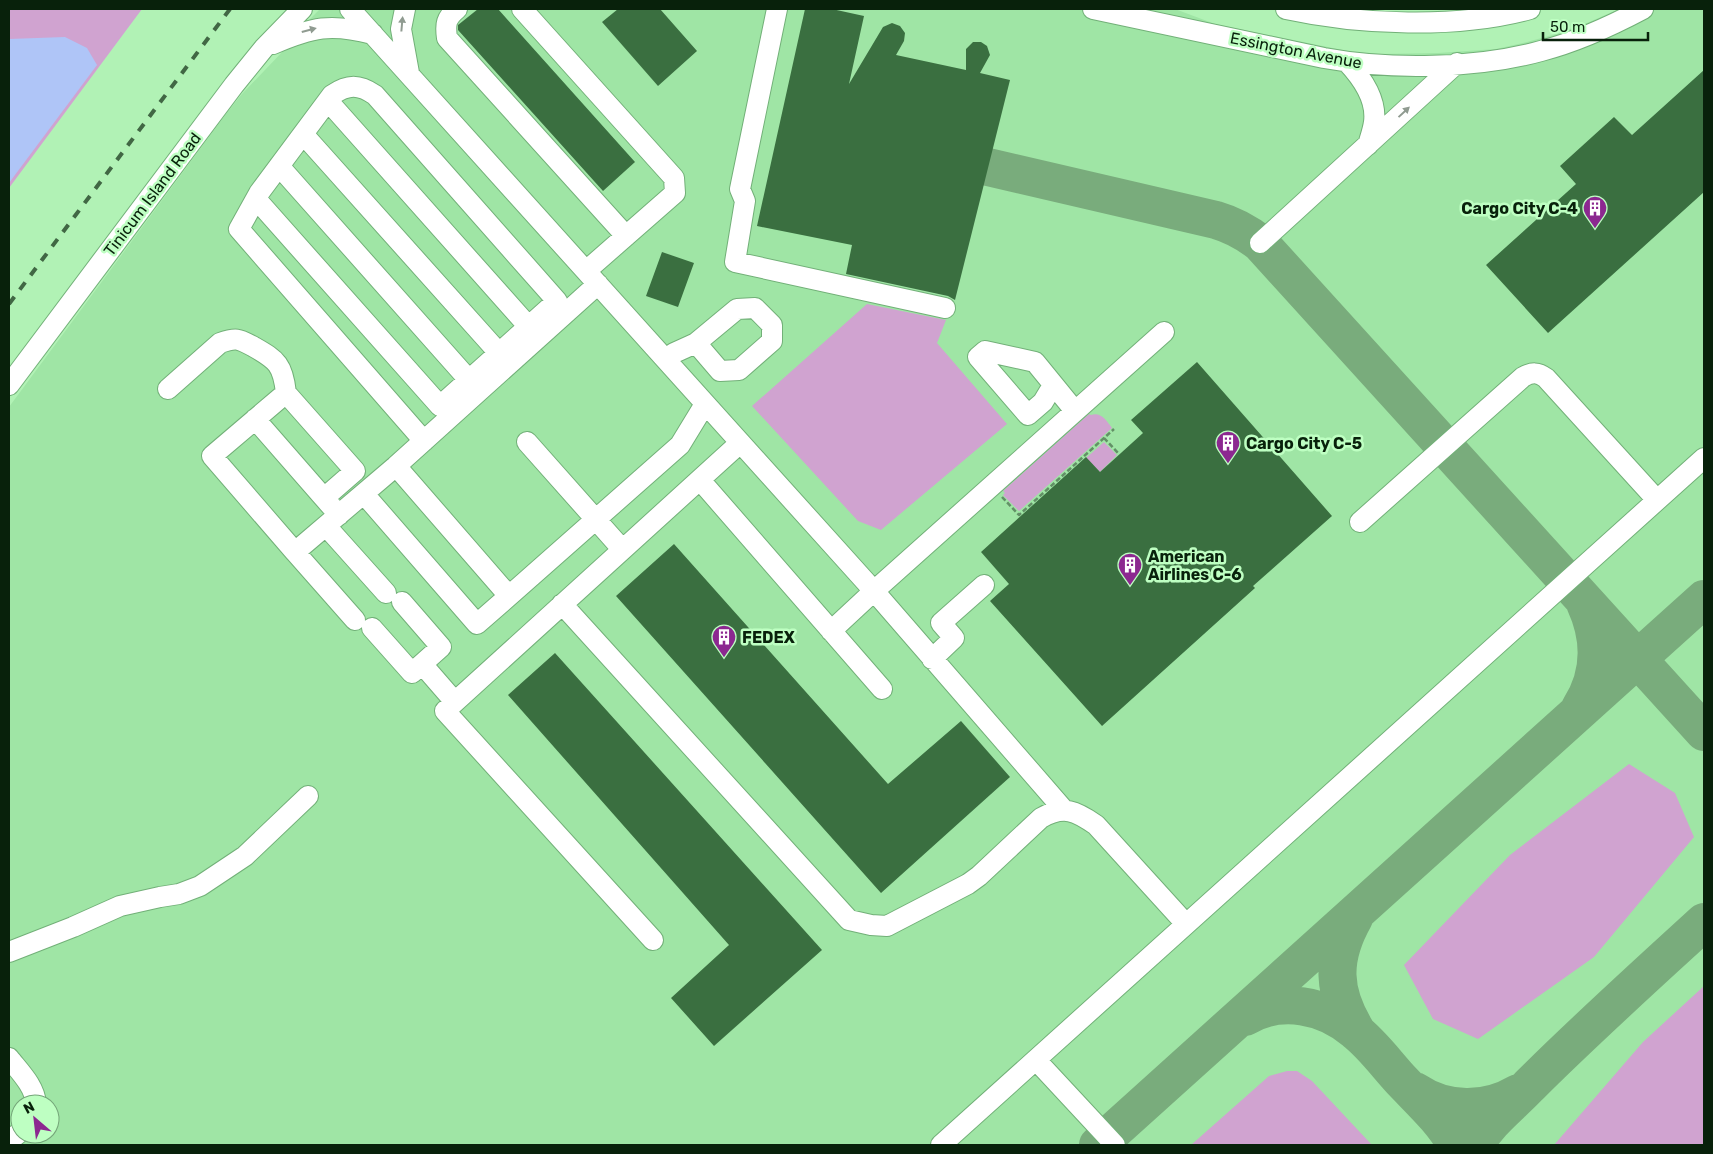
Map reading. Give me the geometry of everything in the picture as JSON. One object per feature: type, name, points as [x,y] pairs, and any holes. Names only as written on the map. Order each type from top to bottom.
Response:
[{"type":"street","name":"Tinicum Island Road","points":[[9,385],[217,107],[264,48],[302,9]]},
{"type":"street","points":[[405,9],[401,29],[409,74]]},
{"type":"street","points":[[456,9],[448,17],[446,25],[447,38],[626,236]]},
{"type":"street","points":[[296,552],[424,441],[592,278],[626,236],[675,193],[674,178],[522,9]]},
{"type":"street","points":[[778,9],[740,189],[745,201],[735,262],[945,308]]},
{"type":"street","points":[[1296,10],[1340,18],[1418,22],[1463,14],[1505,14],[1530,9]]},
{"type":"street","name":"Essington Avenue","points":[[1103,10],[1347,62],[1398,66],[1510,58],[1540,51],[1594,32],[1643,9]]},
{"type":"street","points":[[354,10],[372,34],[874,591],[1064,810]]},
{"type":"street","points":[[264,48],[292,35],[315,28],[338,27],[372,34]]},
{"type":"street","points":[[1347,62],[1362,80],[1372,101],[1374,122],[1368,145]]},
{"type":"street","points":[[1260,243],[1457,63]]},
{"type":"street","points":[[256,199],[440,406],[557,301],[375,95],[366,89],[354,86],[341,89],[332,96],[279,166],[256,199],[239,229],[424,441]]},
{"type":"street","points":[[328,101],[529,327]]},
{"type":"street","points":[[303,134],[499,353]]},
{"type":"street","points":[[279,166],[470,380]]},
{"type":"street","points":[[831,630],[1164,332]]},
{"type":"street","points":[[168,389],[220,343],[231,339],[239,339],[273,358],[280,368],[286,393],[355,471],[324,498]]},
{"type":"street","points":[[666,360],[674,353],[696,343]]},
{"type":"street","points":[[1360,522],[1523,377],[1535,373],[1546,378],[1657,500]]},
{"type":"street","points":[[1055,387],[1075,411]]},
{"type":"street","points":[[255,419],[324,498],[333,520],[394,598],[441,647],[412,673],[296,552],[212,456],[255,419],[286,393]]},
{"type":"street","points":[[364,494],[477,624],[680,445],[705,404]]},
{"type":"street","points":[[527,442],[622,550]]},
{"type":"street","points":[[653,940],[445,711],[740,443]]},
{"type":"street","points":[[941,1145],[1704,458]]},
{"type":"street","points":[[396,466],[509,596]]},
{"type":"street","points":[[700,480],[882,689]]},
{"type":"street","points":[[932,658],[954,638],[941,622],[984,584]]},
{"type":"street","points":[[562,604],[849,920],[871,925],[887,926],[895,922],[968,884],[1041,818],[1049,813],[1064,810],[1080,814],[1096,825],[1186,924]]},
{"type":"street","points":[[422,664],[455,702]]},
{"type":"street","points":[[9,952],[72,928],[120,906],[179,894],[200,886],[245,856],[308,796]]},
{"type":"street","points":[[9,1058],[28,1081],[33,1094]]},
{"type":"street","points":[[1036,1060],[1115,1145]]},
{"type":"path","points":[[1000,494],[1018,515],[1114,429]]},
{"type":"path","points":[[1104,438],[1118,454]]},
{"type":"shaded area","points":[[9,9],[142,9],[9,188]]},
{"type":"shaded area","points":[[320,9],[1175,9],[1215,24],[1352,52],[1378,54],[1438,53],[1496,49],[1556,34],[1619,9],[1704,9],[1704,1145],[9,1145],[9,407],[226,114],[242,94]]},
{"type":"shaded area","points":[[867,304],[946,320],[937,343],[1007,424],[881,530],[858,521],[752,406]]},
{"type":"shaded area","points":[[1089,414],[1100,416],[1112,428],[1019,511],[1003,495],[1005,493],[1003,491]]},
{"type":"shaded area","points":[[1104,442],[1117,455],[1100,472],[1086,458]]},
{"type":"shaded area","points":[[1629,764],[1675,793],[1694,837],[1594,957],[1478,1039],[1433,1019],[1404,965],[1510,855]]},
{"type":"shaded area","points":[[1704,986],[1704,1145],[1554,1145],[1643,1042]]},
{"type":"shaded area","points":[[1287,1071],[1297,1071],[1312,1081],[1372,1145],[1191,1145],[1269,1076]]},
{"type":"water","points":[[65,37],[87,48],[97,65],[9,183],[9,39]]},
{"type":"building","points":[[478,9],[498,9],[635,162],[603,191],[458,30],[458,25]]},
{"type":"building","points":[[618,9],[660,9],[697,51],[658,86],[602,22]]},
{"type":"building","points":[[805,9],[832,9],[864,16],[849,84],[883,27],[892,23],[900,26],[905,33],[904,41],[896,55],[966,70],[966,49],[973,42],[981,42],[987,46],[990,55],[980,73],[1010,80],[955,300],[948,296],[846,274],[852,245],[757,226]]},
{"type":"building","name":"Cargo City C-4","points":[[1704,70],[1704,192],[1548,333],[1486,265],[1576,184],[1560,166],[1614,117],[1632,135]]},
{"type":"building","points":[[662,252],[694,263],[678,307],[646,296]]},
{"type":"building","name":"American Airlines C-6","points":[[1197,362],[1332,516],[1253,586],[1255,588],[1102,726],[990,601],[1009,584],[981,552],[1086,457],[1100,472],[1143,433],[1131,420]]},
{"type":"building","name":"FEDEX","points":[[674,544],[888,784],[961,721],[1010,777],[881,893],[616,596]]},
{"type":"building","points":[[555,653],[822,950],[714,1046],[671,998],[729,945],[508,695]]},
{"type":"taxiway","points":[[988,167],[1216,220],[1250,235],[1260,243],[1704,732]]},
{"type":"taxiway","points":[[1098,1145],[1704,599]]},
{"type":"taxiway","points":[[1580,708],[1592,683],[1596,656],[1594,630],[1585,603]]},
{"type":"taxiway","points":[[1354,918],[1341,947],[1338,975],[1343,1003],[1357,1032]]},
{"type":"taxiway","points":[[1475,1145],[1493,1121],[1550,1065],[1704,922]]},
{"type":"taxiway","points":[[1245,1017],[1273,1007],[1288,1005],[1317,1010],[1343,1022],[1374,1049],[1438,1119],[1456,1145]]},
{"type":"taxiway","points":[[1415,1091],[1440,1103],[1466,1107],[1493,1104],[1518,1093]]},
{"type":"railway","points":[[9,304],[230,9]]},
{"type":"place","name":"Cargo City C-4","points":[[1595,229]]},
{"type":"place","name":"Cargo City C-5","points":[[1228,464]]},
{"type":"place","name":"American Airlines C-6","points":[[1130,586]]},
{"type":"place","name":"FEDEX","points":[[724,658]]}]
